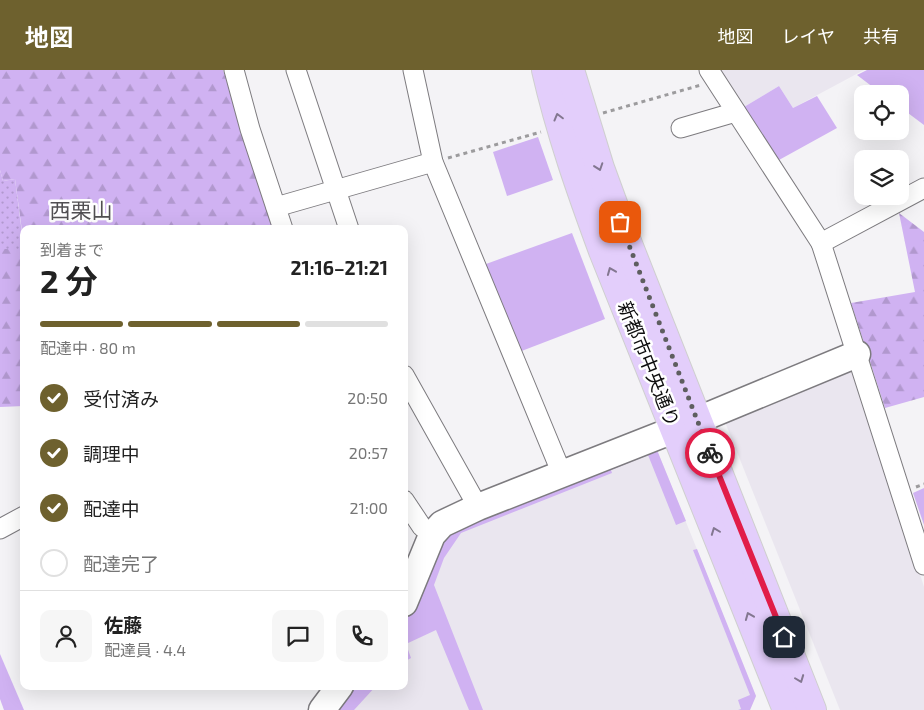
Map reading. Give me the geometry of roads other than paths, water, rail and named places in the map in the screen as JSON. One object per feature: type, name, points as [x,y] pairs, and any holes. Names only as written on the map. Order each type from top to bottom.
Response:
[{"type":"main road","name":"新都市中央通り","points":[[546,70],[577,181],[812,710]]},
{"type":"main road","name":"新都市中央通り","points":[[570,70],[600,168],[687,425],[787,710]]},
{"type":"street","points":[[234,70],[283,225]]},
{"type":"street","points":[[296,70],[348,225]]},
{"type":"street","points":[[413,70],[433,162],[562,474]]},
{"type":"street","points":[[712,76],[822,243],[924,565]]},
{"type":"street","points":[[681,128],[736,112]]},
{"type":"street","points":[[276,207],[433,162]]},
{"type":"street","points":[[822,243],[924,188]]},
{"type":"street","points":[[408,531],[428,531],[478,506],[687,425],[857,354]]},
{"type":"street","points":[[408,382],[478,506]]},
{"type":"street","points":[[408,505],[428,531]]},
{"type":"street","points":[[0,529],[20,518]]},
{"type":"street","points":[[408,591],[428,531]]},
{"type":"street","points":[[322,710],[337,690]]},
{"type":"district","name":"西栗山","points":[[81,211]]}]
